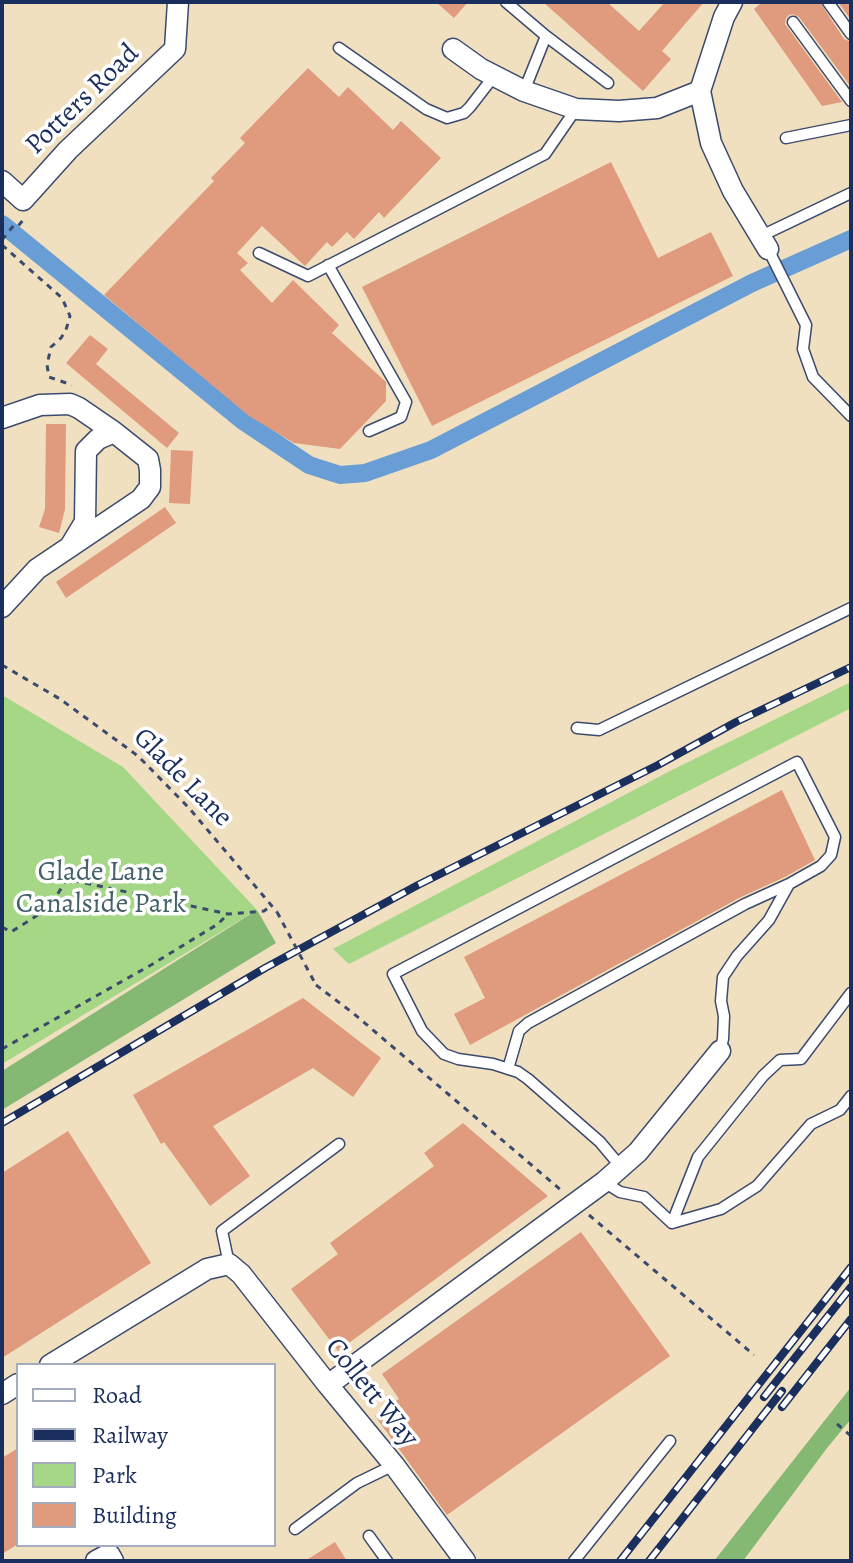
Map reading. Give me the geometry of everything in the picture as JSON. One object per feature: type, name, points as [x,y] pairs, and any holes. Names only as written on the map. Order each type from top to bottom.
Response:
[{"type":"street","name":"Potters Road","points":[[2,181],[28,195],[68,150],[175,49],[178,2]]},
{"type":"street","points":[[732,2],[724,17],[700,91],[711,143],[733,191],[765,242]]},
{"type":"street","points":[[453,49],[481,69],[524,91],[576,109],[619,111],[657,108],[700,91]]},
{"type":"street","points":[[2,418],[40,405],[70,404],[114,432],[148,459],[150,470],[150,487],[141,499],[37,569],[2,607]]},
{"type":"street","points":[[71,545],[85,522],[86,424],[79,408]]},
{"type":"street","points":[[86,451],[98,439],[114,432]]},
{"type":"street","points":[[328,1385],[604,1182],[638,1152],[720,1051]]},
{"type":"street","points":[[53,1363],[207,1269],[229,1264]]},
{"type":"street","name":"Collett Way","points":[[229,1264],[241,1274],[394,1465],[465,1561]]},
{"type":"street","points":[[96,1561],[109,1554],[113,1561]]},
{"type":"lane","points":[[506,2],[608,83]]},
{"type":"lane","points":[[828,2],[851,34]]},
{"type":"lane","points":[[793,22],[851,101]]},
{"type":"lane","points":[[524,91],[546,36]]},
{"type":"lane","points":[[339,48],[426,109],[447,118],[464,113],[494,76]]},
{"type":"lane","points":[[259,253],[308,276],[545,154],[576,109]]},
{"type":"lane","points":[[786,138],[851,125]]},
{"type":"lane","points":[[851,193],[765,242],[806,325],[803,349],[813,377],[851,416]]},
{"type":"lane","points":[[328,265],[406,402],[401,417],[369,431]]},
{"type":"lane","points":[[577,728],[599,730],[851,608]]},
{"type":"lane","points":[[508,1069],[519,1031],[528,1023],[745,904],[821,866],[831,855],[835,837],[797,762],[393,974],[422,1031],[444,1054],[493,1064],[528,1079],[600,1142],[621,1167]]},
{"type":"lane","points":[[720,1051],[724,1016],[721,1001],[723,977],[769,920],[789,884]]},
{"type":"lane","points":[[672,1223],[698,1157],[763,1076],[780,1060],[801,1059],[851,993]]},
{"type":"lane","points":[[672,1223],[721,1209],[757,1186],[811,1124],[840,1110],[851,1096]]},
{"type":"lane","points":[[229,1264],[222,1231],[339,1144]]},
{"type":"lane","points":[[604,1182],[620,1192],[644,1197],[672,1223]]},
{"type":"lane","points":[[574,1561],[670,1441]]},
{"type":"lane","points":[[295,1529],[357,1483],[394,1465]]},
{"type":"lane","points":[[369,1536],[387,1561]]},
{"type":"path","points":[[12,228],[2,243],[62,298],[70,316],[66,330],[51,347],[47,365],[49,377]]},
{"type":"path","name":"Glade Lane","points":[[2,665],[60,699],[138,756],[189,808],[277,912],[316,985],[568,1197]]},
{"type":"path","points":[[2,927],[11,932],[49,908],[67,879],[228,914],[264,911],[271,906]]},
{"type":"path","points":[[2,1049],[177,949],[218,924],[228,914]]},
{"type":"path","points":[[589,1215],[754,1355]]},
{"type":"path","points":[[837,1424],[851,1436]]},
{"type":"green space","points":[[851,682],[851,708],[349,964],[333,949],[668,772]]},
{"type":"green space","name":"Glade Lane Canalside Park","points":[[2,695],[123,767],[257,910],[2,1064]]},
{"type":"green space","points":[[257,910],[276,943],[2,1110],[2,1071]]},
{"type":"green space","points":[[851,1387],[851,1419],[743,1561],[714,1561]]},
{"type":"building","points":[[436,2],[468,2],[454,18]]},
{"type":"building","points":[[543,2],[607,2],[639,31],[665,2],[704,2],[662,51],[671,59],[643,91]]},
{"type":"building","points":[[762,2],[820,2],[844,39],[851,42],[851,87],[799,17],[789,15],[785,24],[842,102],[822,106],[754,9]]},
{"type":"building","points":[[838,2],[851,2],[851,20]]},
{"type":"building","points":[[308,68],[339,97],[348,87],[393,130],[401,121],[441,158],[384,218],[379,212],[354,239],[347,232],[332,247],[327,242],[305,266],[262,226],[237,253],[248,263],[240,270],[272,303],[293,280],[339,325],[332,333],[386,382],[386,401],[340,449],[294,443],[249,416],[104,295],[214,181],[211,178],[245,143],[240,138]]},
{"type":"building","points":[[611,162],[658,258],[711,232],[733,276],[432,426],[362,287]]},
{"type":"building","points":[[90,335],[108,349],[96,364],[179,433],[167,448],[66,363]]},
{"type":"building","points":[[46,424],[66,424],[65,509],[59,533],[39,527],[45,509]]},
{"type":"building","points":[[171,450],[193,451],[190,504],[169,503]]},
{"type":"building","points":[[165,507],[176,523],[66,598],[56,582]]},
{"type":"building","points":[[782,790],[815,860],[470,1045],[454,1014],[485,998],[464,957]]},
{"type":"building","points":[[303,998],[381,1058],[353,1097],[313,1068],[213,1126],[250,1176],[210,1206],[164,1142],[161,1144],[133,1095]]},
{"type":"building","points":[[463,1123],[548,1196],[338,1351],[291,1289],[338,1254],[330,1243],[434,1166],[424,1153]]},
{"type":"building","points":[[68,1131],[151,1263],[2,1358],[2,1173]]},
{"type":"building","points":[[581,1232],[670,1356],[447,1515],[375,1416],[399,1399],[382,1374]]},
{"type":"building","points":[[16,1449],[16,1545],[2,1554],[2,1458]]},
{"type":"building","points":[[335,1542],[347,1561],[305,1561]]},
{"type":"waterway","points":[[2,224],[243,421],[309,465],[340,475],[365,473],[431,450],[752,283],[851,239]]},
{"type":"railway","points":[[2,1123],[265,968],[418,885],[658,765],[736,722],[851,667]]},
{"type":"railway","points":[[620,1561],[851,1267]]},
{"type":"railway","points":[[764,1397],[851,1287]]},
{"type":"railway","points":[[782,1407],[851,1319]]},
{"type":"railway","points":[[649,1561],[782,1391]]}]
